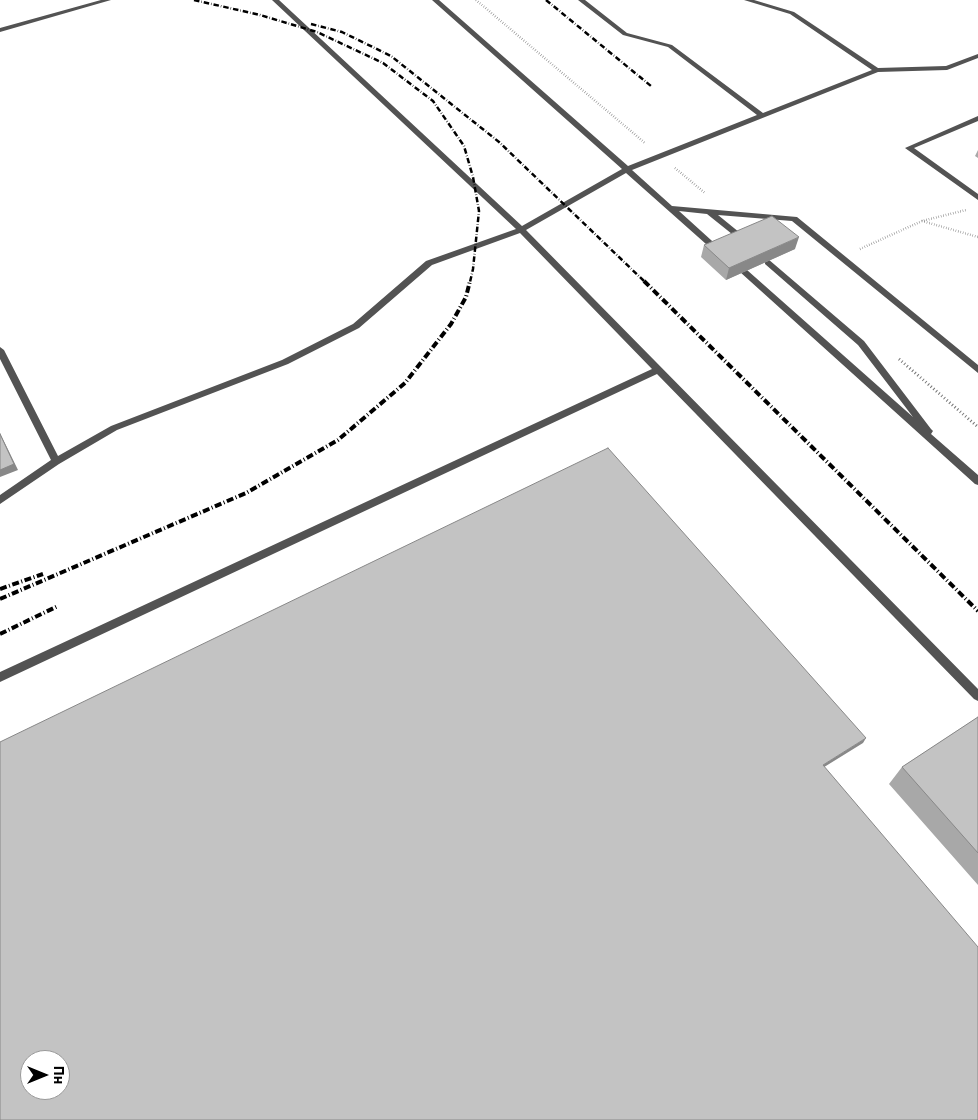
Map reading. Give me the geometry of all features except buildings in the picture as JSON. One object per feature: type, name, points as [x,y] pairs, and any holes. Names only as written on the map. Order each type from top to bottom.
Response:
[{"type":"lane","points":[[0,30],[108,0]]},
{"type":"lane","points":[[274,0],[521,230],[978,696]]},
{"type":"lane","points":[[435,0],[718,250]]},
{"type":"lane","points":[[581,0],[625,34],[670,46],[762,115]]},
{"type":"lane","points":[[747,0],[792,14],[877,70]]},
{"type":"lane","points":[[0,500],[56,461],[114,428],[285,362],[356,326],[429,263],[521,230],[627,169],[877,70],[947,68],[978,56]]},
{"type":"lane","points":[[978,118],[909,148],[978,198]]},
{"type":"lane","points":[[672,208],[794,220],[978,370]]},
{"type":"lane","points":[[710,212],[742,240]]},
{"type":"lane","points":[[768,262],[861,343],[942,449]]},
{"type":"lane","points":[[744,272],[978,481]]},
{"type":"lane","points":[[0,350],[56,461]]},
{"type":"lane","points":[[0,677],[658,370]]},
{"type":"path","points":[[476,0],[729,214]]},
{"type":"path","points":[[841,258],[922,221],[969,210]]},
{"type":"path","points":[[922,221],[978,237]]},
{"type":"railway","points":[[194,0],[260,15],[317,32],[383,63],[433,101],[464,146],[473,177],[479,211],[470,282]]},
{"type":"railway","points":[[546,0],[651,86]]},
{"type":"railway","points":[[311,24],[342,32],[391,56],[499,142],[645,282]]},
{"type":"railway","points":[[0,599],[246,493],[338,440],[405,383],[451,324],[466,297],[470,281]]},
{"type":"railway","points":[[644,281],[978,611]]},
{"type":"railway","points":[[0,589],[43,574]]},
{"type":"railway","points":[[0,634],[58,606]]}]
